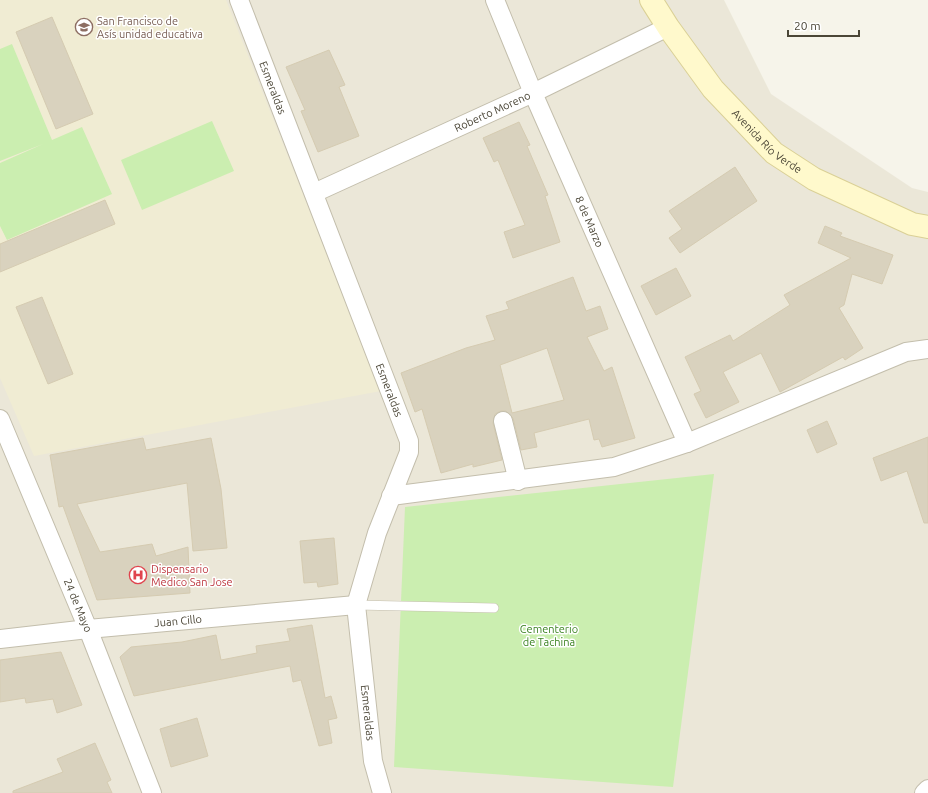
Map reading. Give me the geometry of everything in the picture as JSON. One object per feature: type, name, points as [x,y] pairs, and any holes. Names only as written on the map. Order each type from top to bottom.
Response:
[{"type":"main road","name":"Avenida Río Verde","points":[[651,0],[668,27],[713,88],[774,153],[814,179],[912,224],[928,227]]},
{"type":"street","name":"Esmeraldas","points":[[239,0],[409,441],[409,452],[377,533],[356,604],[373,761],[382,793]]},
{"type":"street","name":"8 de Marzo","points":[[495,0],[533,93],[687,443]]},
{"type":"street","name":"Roberto Moreno","points":[[314,192],[533,93],[668,27]]},
{"type":"street","points":[[392,496],[518,481],[614,467],[687,443],[906,352],[928,349]]},
{"type":"street","name":"24 de Mayo","points":[[0,419],[88,628],[152,793]]},
{"type":"street","points":[[503,421],[518,481]]},
{"type":"street","name":"Juan Cillo","points":[[0,639],[88,628],[356,604]]},
{"type":"street","points":[[924,793],[928,789]]},
{"type":"lane","points":[[356,604],[494,608]]},
{"type":"shaded area","points":[[0,0],[724,0],[771,94],[912,188],[928,192],[928,793],[0,793]]},
{"type":"shaded area","points":[[0,0],[226,0],[381,391],[34,456],[0,378]]},
{"type":"green space","points":[[12,44],[52,140],[82,127],[112,194],[7,240],[0,226],[0,163],[43,144],[0,161],[0,49]]},
{"type":"green space","points":[[212,121],[234,171],[142,210],[121,160]]},
{"type":"green space","name":"Cementerio de Tachina","points":[[714,474],[673,787],[394,767],[405,507]]},
{"type":"building","points":[[52,17],[93,114],[56,129],[16,32]]},
{"type":"building","points":[[329,50],[345,85],[339,87],[359,136],[318,152],[301,111],[305,110],[286,67]]},
{"type":"building","points":[[519,122],[530,145],[527,146],[548,195],[545,196],[560,242],[513,258],[504,232],[525,225],[498,160],[494,162],[483,138]]},
{"type":"building","points":[[735,167],[757,201],[680,253],[669,238],[682,229],[669,211]]},
{"type":"building","points":[[105,200],[115,224],[0,272],[0,244]]},
{"type":"building","points":[[825,226],[842,233],[840,236],[893,255],[882,284],[852,274],[844,305],[839,308],[863,348],[845,360],[843,357],[780,392],[761,353],[723,372],[739,402],[706,418],[694,394],[701,391],[685,357],[730,335],[733,341],[790,305],[784,295],[851,258],[818,243]]},
{"type":"building","points":[[676,268],[691,296],[656,315],[641,286]]},
{"type":"building","points":[[573,277],[586,311],[600,306],[608,329],[587,337],[604,371],[612,367],[635,438],[602,447],[599,439],[594,440],[589,419],[534,433],[537,447],[521,450],[513,418],[506,411],[501,411],[495,414],[493,423],[502,460],[473,467],[473,464],[441,473],[422,409],[415,412],[401,373],[466,348],[495,340],[486,316],[509,309],[506,302]],"holes":[[[547,348],[564,400],[512,413],[500,365]]]},
{"type":"building","points":[[42,297],[73,374],[48,384],[16,307]]},
{"type":"building","points":[[827,421],[837,444],[817,453],[807,430]]},
{"type":"building","points":[[928,437],[928,523],[924,523],[907,471],[881,481],[873,458]]},
{"type":"building","points":[[143,438],[146,450],[211,438],[221,489],[227,548],[193,551],[187,483],[77,504],[100,552],[152,544],[156,556],[188,547],[190,593],[97,600],[63,506],[59,507],[50,455]]},
{"type":"building","points":[[334,538],[338,584],[318,587],[317,582],[304,583],[300,541]]},
{"type":"building","points":[[312,625],[325,698],[331,696],[337,718],[328,720],[332,743],[319,746],[301,680],[293,682],[290,666],[134,696],[120,657],[131,647],[182,642],[216,635],[221,660],[257,653],[256,646],[290,641],[287,629]]},
{"type":"building","points":[[61,652],[82,705],[57,713],[53,699],[26,703],[25,698],[0,702],[0,660]]},
{"type":"building","points":[[197,718],[208,756],[171,767],[160,729]]},
{"type":"building","points":[[95,743],[111,780],[107,782],[112,793],[13,793],[13,791],[63,772],[57,759]]},
{"type":"place","name":"San Francisco de Asís unidad educativa","points":[[84,27]]},
{"type":"place","name":"Dispensario Medico San Jose","points":[[138,575]]}]
